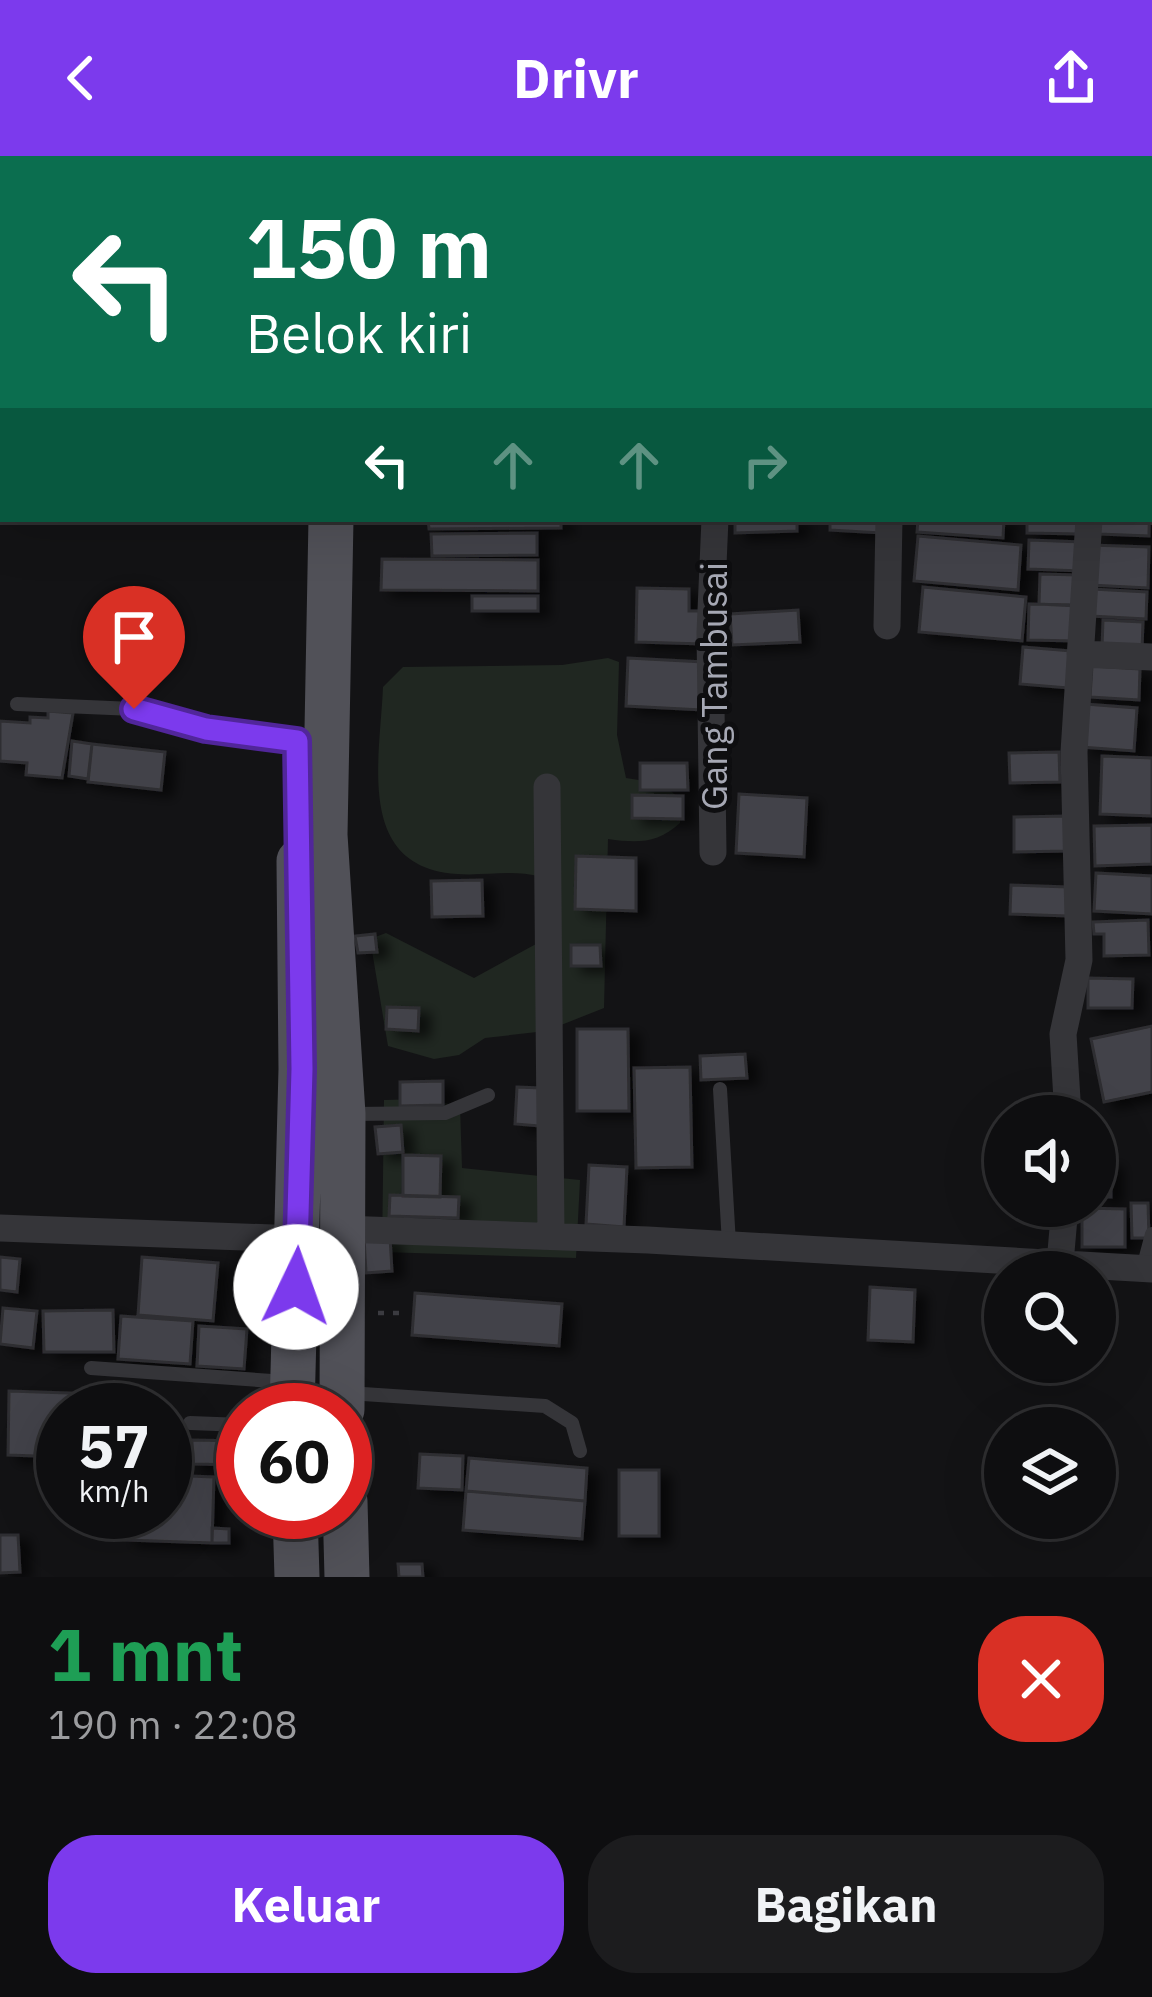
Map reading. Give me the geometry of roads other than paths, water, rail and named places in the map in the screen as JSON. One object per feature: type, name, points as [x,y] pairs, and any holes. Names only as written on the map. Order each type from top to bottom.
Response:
[{"type":"main road","points":[[301,522],[297,741],[328,1085],[320,1234],[340,1383]]},
{"type":"main road","points":[[294,1383],[320,1234],[328,1085],[325,835],[332,522]]},
{"type":"main road","points":[[296,1539],[297,1577]]},
{"type":"main road","points":[[346,1539],[347,1577]]},
{"type":"street","name":"Gang Tambusai","points":[[713,852],[710,633],[715,522]]},
{"type":"street","points":[[887,626],[889,522]]},
{"type":"street","points":[[1067,1095],[1063,1034],[1079,960],[1073,897],[1089,522]]},
{"type":"street","points":[[1080,654],[1152,657]]},
{"type":"street","points":[[548,787],[551,1236]]},
{"type":"street","points":[[0,1228],[551,1236],[984,1259]]},
{"type":"street","points":[[1116,1266],[1148,1268]]},
{"type":"lane","points":[[17,704],[134,709],[206,729],[297,741]]},
{"type":"lane","points":[[328,1085],[425,1115],[488,1095]]},
{"type":"lane","points":[[720,1089],[729,1244]]},
{"type":"lane","points":[[1148,1268],[1152,1234]]},
{"type":"lane","points":[[91,1368],[216,1385]]},
{"type":"lane","points":[[372,1403],[544,1406],[572,1423],[580,1450]]}]
